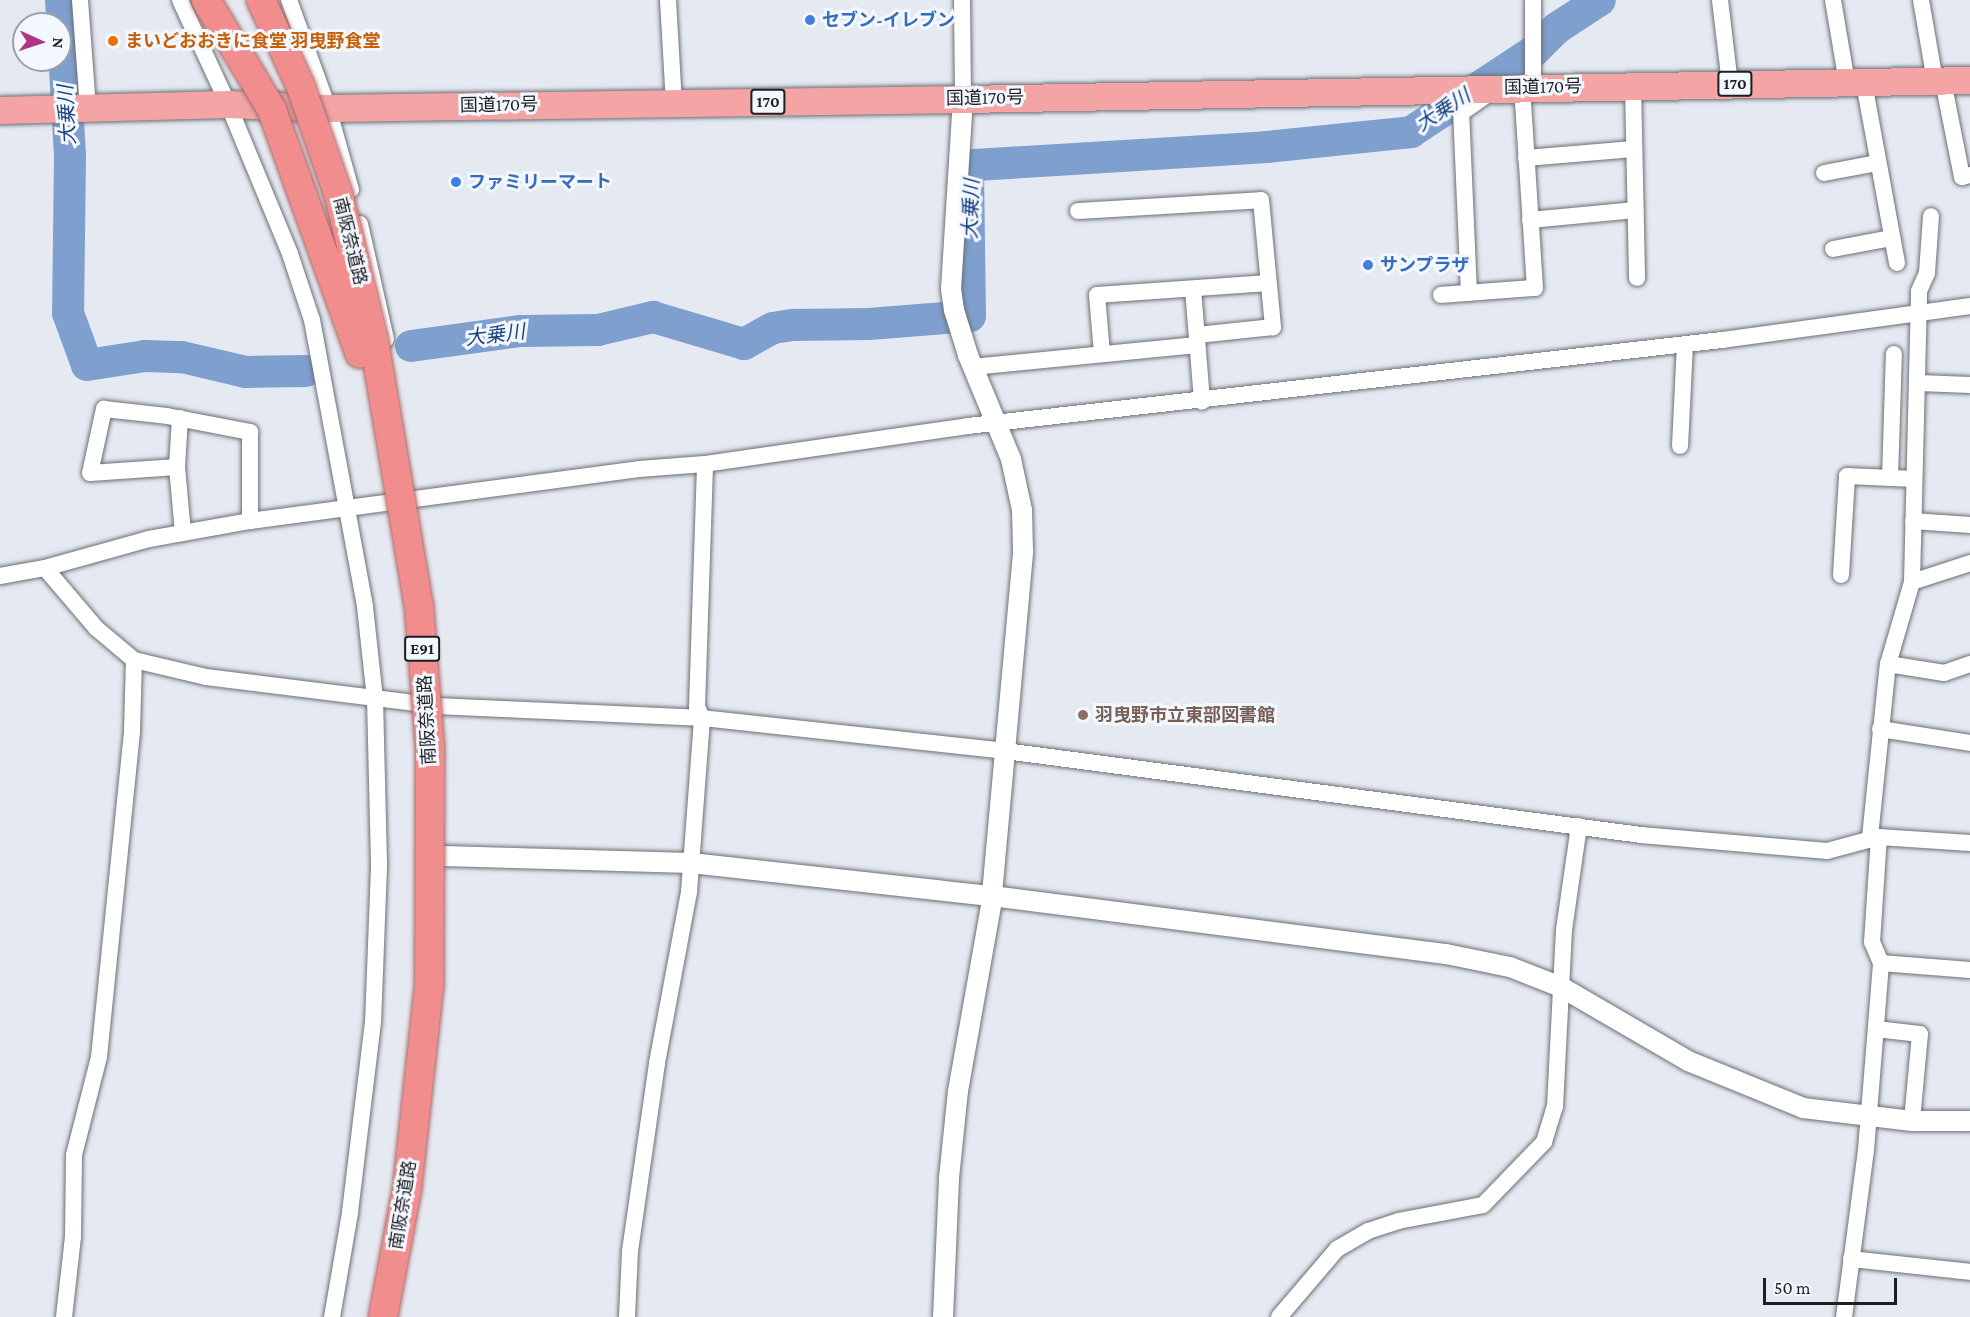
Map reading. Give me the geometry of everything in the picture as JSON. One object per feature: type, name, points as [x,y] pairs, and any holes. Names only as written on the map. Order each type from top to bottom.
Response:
[{"type":"highway","name":"南阪奈道路","points":[[247,0],[265,38],[322,199],[369,382],[407,611],[419,747],[421,847],[416,997],[371,1317]]},
{"type":"highway","name":"南阪奈道路","points":[[261,0],[301,87],[339,196],[374,341],[419,606],[430,748],[429,987],[407,1189],[383,1317]]},
{"type":"highway","points":[[190,3],[272,110],[313,215],[369,382]]},
{"type":"highway","name":"国道170号","points":[[0,110],[73,110],[228,104],[328,108],[963,99],[1970,80]]},
{"type":"street","points":[[73,110],[80,0]]},
{"type":"street","points":[[289,0],[328,108],[380,297],[411,499],[438,706],[443,856],[441,956],[424,1161],[395,1317]]},
{"type":"street","points":[[668,0],[674,103]]},
{"type":"street","points":[[943,1317],[949,1178],[958,1091],[992,896],[1023,550],[1022,510],[1011,459],[972,367],[956,318],[951,290],[963,99],[962,0]]},
{"type":"street","points":[[1441,295],[1535,288],[1526,158],[1518,87],[1533,0]]},
{"type":"street","points":[[1720,0],[1730,84]]},
{"type":"street","points":[[1833,0],[1878,163],[1897,263]]},
{"type":"street","points":[[1921,0],[1962,177],[1970,175]]},
{"type":"street","points":[[190,3],[228,104],[290,254],[312,320],[365,607],[375,699],[379,867],[373,1022],[350,1213],[332,1317]]},
{"type":"street","points":[[1633,85],[1637,278]]},
{"type":"street","points":[[1469,293],[1461,113],[1518,87]]},
{"type":"street","points":[[1526,158],[1634,149]]},
{"type":"street","points":[[1824,173],[1878,163]]},
{"type":"street","points":[[972,367],[1102,354],[1273,327],[1261,200],[1078,212]]},
{"type":"street","points":[[1530,220],[1636,210]]},
{"type":"street","points":[[1844,1317],[1869,1116],[1881,963],[1872,942],[1880,729],[1888,664],[1912,582],[1919,383],[1919,291],[1928,273],[1931,216]]},
{"type":"street","points":[[1833,249],[1892,238]]},
{"type":"street","points":[[1102,354],[1097,295],[1269,283]]},
{"type":"street","points":[[1192,289],[1202,402]]},
{"type":"street","points":[[0,576],[45,568],[183,533],[250,521],[996,425],[1685,344],[1970,306]]},
{"type":"street","points":[[1680,446],[1685,344]]},
{"type":"street","points":[[1890,478],[1894,354]]},
{"type":"street","points":[[1919,383],[1970,385]]},
{"type":"street","points":[[177,466],[90,473],[104,409],[180,418],[250,432],[250,521]]},
{"type":"street","points":[[180,418],[177,466],[183,533]]},
{"type":"street","points":[[627,1317],[630,1251],[691,863],[702,718],[697,707],[705,464]]},
{"type":"street","points":[[1841,575],[1847,476],[1914,479]]},
{"type":"street","points":[[1913,521],[1970,525]]},
{"type":"street","points":[[1912,582],[1970,563]]},
{"type":"street","points":[[45,568],[96,628],[134,660],[206,677],[438,706],[702,718],[1005,751],[1580,826],[1827,851],[1875,837],[1970,843]]},
{"type":"street","points":[[64,1317],[73,1237],[74,1155],[99,1057],[132,731],[134,660]]},
{"type":"street","points":[[1888,664],[1944,673],[1970,664]]},
{"type":"street","points":[[1880,729],[1970,743]]},
{"type":"street","points":[[1280,1317],[1337,1249],[1368,1230],[1483,1205],[1544,1142],[1555,1107],[1564,930],[1580,826]]},
{"type":"street","points":[[443,856],[691,863],[992,896],[1446,954],[1510,967],[1561,987],[1688,1061],[1750,1089],[1803,1108],[1912,1120],[1970,1121]]},
{"type":"street","points":[[1881,963],[1970,970]]},
{"type":"street","points":[[1876,1029],[1920,1034],[1912,1120]]},
{"type":"street","points":[[1851,1259],[1970,1272]]},
{"type":"waterway","name":"大乗川","points":[[61,0],[70,155],[68,313],[87,365],[145,356],[182,357],[246,372],[306,371]]},
{"type":"waterway","name":"大乗川","points":[[411,346],[521,331],[598,330],[653,317],[744,344],[773,328],[793,325],[869,324],[970,316],[968,177],[975,165],[1267,147],[1411,132],[1534,51],[1557,28],[1600,0]]},
{"type":"place","name":"セブン-イレブン","points":[[810,20]]},
{"type":"place","name":"まいどおおきに食堂 羽曳野食堂","points":[[113,41]]},
{"type":"place","name":"ファミリーマート","points":[[456,182]]},
{"type":"place","name":"サンプラザ","points":[[1368,265]]},
{"type":"place","name":"羽曳野市立東部図書館","points":[[1083,715]]}]
